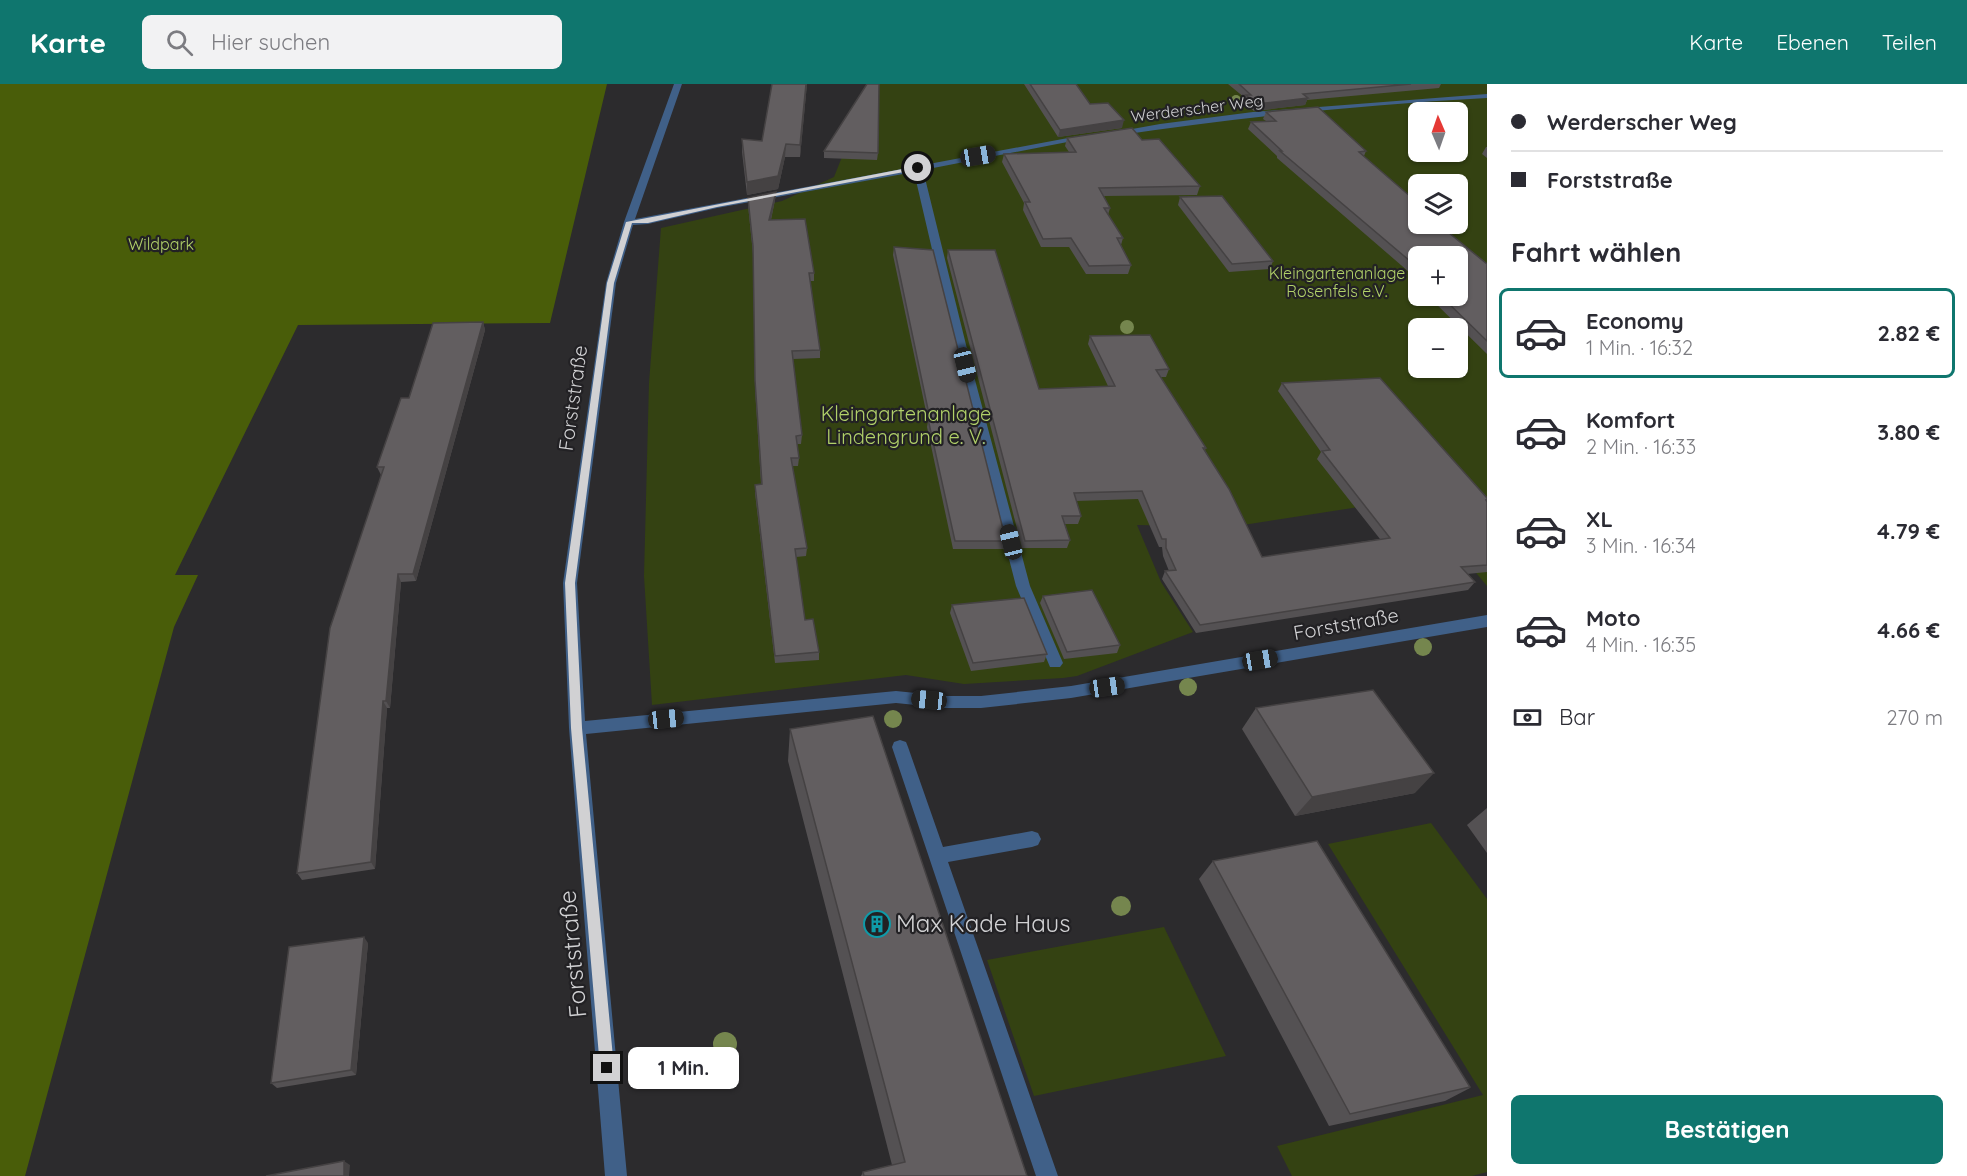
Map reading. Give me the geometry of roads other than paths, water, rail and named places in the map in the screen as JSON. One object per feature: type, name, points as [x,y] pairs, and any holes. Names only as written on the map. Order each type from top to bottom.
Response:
[{"type":"street","name":"Forststraße","points":[[616,1176],[577,728],[570,583],[610,283],[678,84]]},
{"type":"street","name":"Werderscher Weg","points":[[1105,135],[1187,122],[1442,98],[1487,96]]},
{"type":"street","points":[[629,222],[648,221],[918,168],[1093,137]]},
{"type":"street","points":[[918,168],[962,354],[1023,586],[1055,663]]},
{"type":"street","name":"Forststraße","points":[[577,728],[896,697],[945,702],[981,702],[1067,685],[1487,621]]},
{"type":"street","points":[[900,747],[1047,1176]]},
{"type":"street","points":[[938,856],[1032,839]]},
{"type":"place","name":"Max Kade Haus","points":[[877,924]]},
{"type":"park label","name":"Wildpark","points":[[161,244]]},
{"type":"park label","name":"Kleingartenanlage Rosenfels e.V.","points":[[1337,282]]},
{"type":"park label","name":"Kleingartenanlage Lindengrund e. V.","points":[[906,426]]}]
